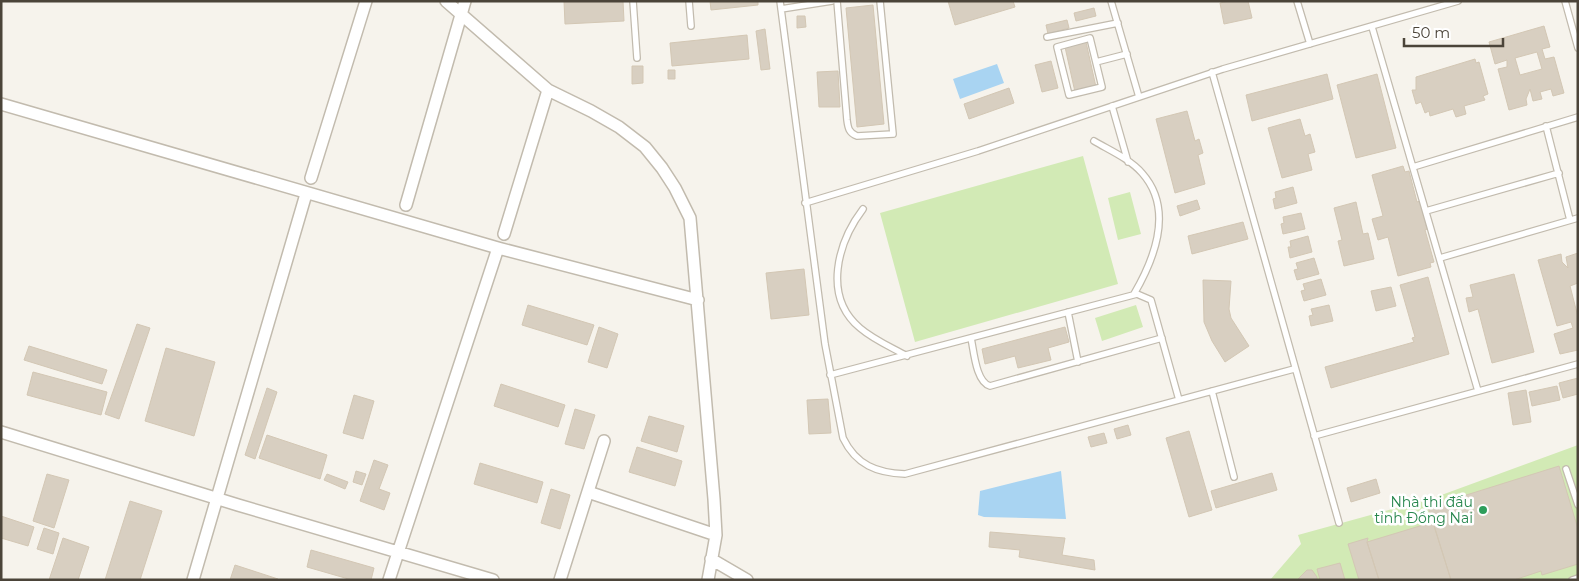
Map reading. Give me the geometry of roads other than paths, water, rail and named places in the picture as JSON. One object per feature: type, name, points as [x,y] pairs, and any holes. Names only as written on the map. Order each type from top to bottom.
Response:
[{"type":"street","points":[[311,178],[366,1]]},
{"type":"street","points":[[446,1],[548,90],[619,127],[645,147],[662,168],[690,218],[716,535],[708,580]]},
{"type":"street","points":[[406,205],[465,1]]},
{"type":"street","points":[[504,234],[548,90]]},
{"type":"street","points":[[1,104],[306,194],[498,248],[698,300]]},
{"type":"street","points":[[192,580],[306,194]]},
{"type":"street","points":[[389,580],[498,248]]},
{"type":"street","points":[[1,432],[493,580]]},
{"type":"street","points":[[560,580],[604,441]]},
{"type":"street","points":[[588,492],[716,535]]},
{"type":"street","points":[[711,559],[747,580]]},
{"type":"lane","points":[[633,1],[637,58]]},
{"type":"lane","points":[[689,1],[691,26]]},
{"type":"lane","points":[[780,1],[830,375],[843,438],[848,449],[858,460],[872,468],[890,473],[905,474],[1294,369]]},
{"type":"lane","points":[[782,9],[832,1]]},
{"type":"lane","points":[[838,1],[848,129],[857,136],[893,134],[880,1]]},
{"type":"lane","points":[[1111,1],[1139,97]]},
{"type":"lane","points":[[1296,1],[1310,44]]},
{"type":"lane","points":[[806,203],[978,151],[1212,72],[1458,1]]},
{"type":"lane","points":[[1565,1],[1578,48]]},
{"type":"lane","points":[[1047,37],[1118,22]]},
{"type":"lane","points":[[1372,27],[1478,391]]},
{"type":"lane","points":[[1090,38],[1096,62],[1102,87],[1069,95],[1057,47],[1090,38]]},
{"type":"lane","points":[[1096,62],[1127,54]]},
{"type":"lane","points":[[1212,72],[1339,524]]},
{"type":"lane","points":[[1112,106],[1128,162]]},
{"type":"lane","points":[[1413,167],[1578,116]]},
{"type":"lane","points":[[1546,126],[1570,220]]},
{"type":"lane","points":[[1094,141],[1141,172],[1149,182],[1157,200],[1160,218],[1154,255],[1134,294]]},
{"type":"lane","points":[[1426,211],[1558,173]]},
{"type":"lane","points":[[863,209],[848,232],[839,257],[840,295],[850,316],[859,328],[907,356]]},
{"type":"lane","points":[[1440,258],[1578,218]]},
{"type":"lane","points":[[830,375],[1134,294],[1143,295],[1152,300],[1179,400]]},
{"type":"lane","points":[[1068,312],[1078,362]]},
{"type":"lane","points":[[971,338],[980,378],[984,384],[990,386],[1162,338]]},
{"type":"lane","points":[[1314,436],[1578,364]]},
{"type":"lane","points":[[1212,391],[1234,477]]},
{"type":"lane","points":[[1566,469],[1578,505]]},
{"type":"lane","points":[[1572,580],[1578,578]]},
{"type":"water","points":[[997,64],[1004,83],[960,99],[953,79]]},
{"type":"water","points":[[1061,471],[1066,519],[984,517],[978,515],[980,491]]},
{"type":"place","name":"Nhà thi đấu tỉnh Đồng Nai","points":[[1483,510]]}]
